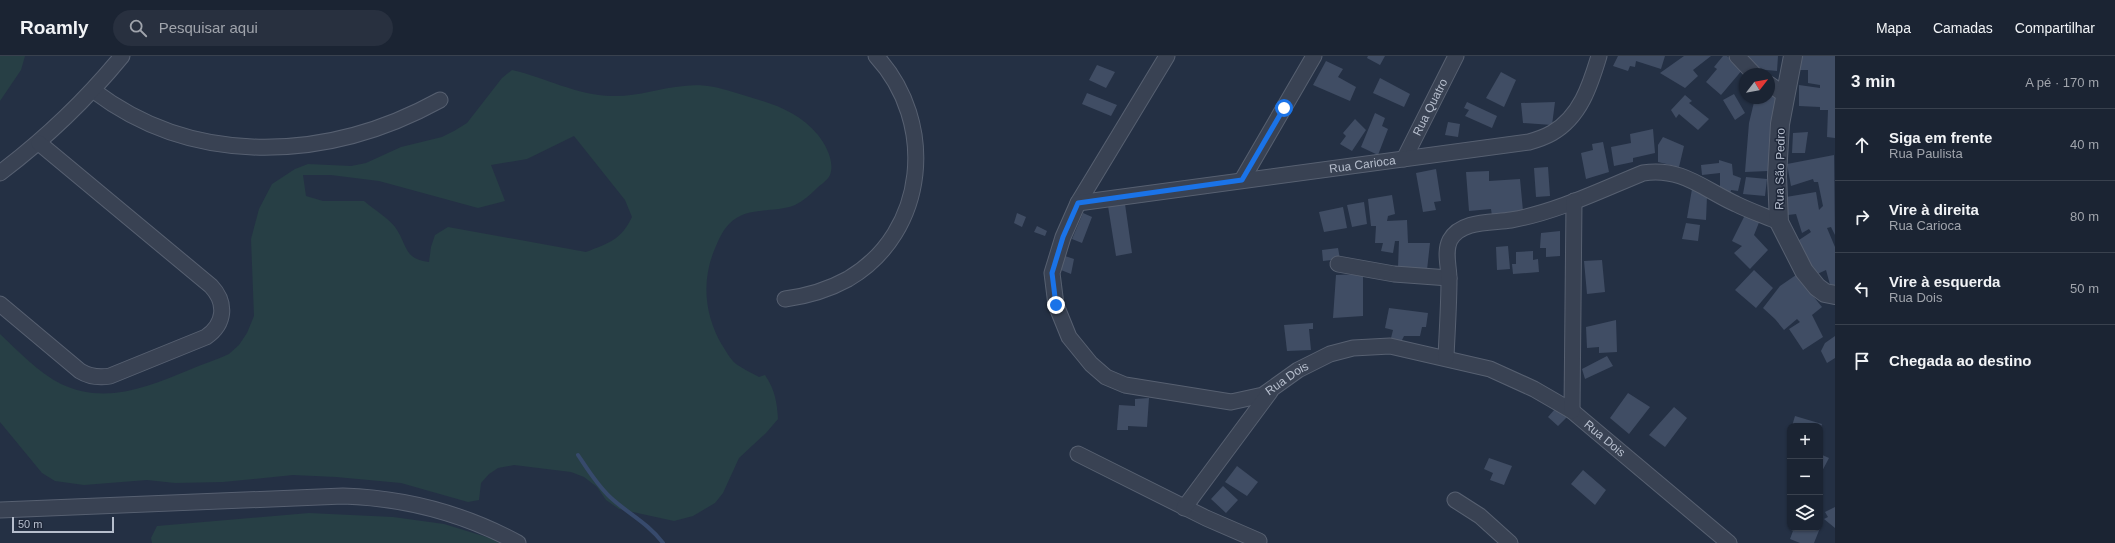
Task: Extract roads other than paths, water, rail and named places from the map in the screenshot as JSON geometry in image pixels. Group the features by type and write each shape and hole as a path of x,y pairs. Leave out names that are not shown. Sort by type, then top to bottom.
{"street":[{"path":"0,173 39,143 94,91 122,56"},
{"path":"785,299 818,292 839,284 863,268 875,257 893,235 910,199 916,165 916,148 912,118 893,76 876,56"},
{"name":"Rua Dois","path":"1167,56 1078,203 1063,237 1052,273 1056,305 1069,336 1091,364 1106,377 1125,385 1231,402 1263,395 1298,370 1324,357 1353,348 1390,346 1490,369 1534,389 1572,412 1729,543"},
{"path":"1242,180 1314,56"},
{"name":"Rua Quatro","path":"1404,159 1456,56"},
{"name":"Rua Carioca","path":"1078,203 1529,142 1551,134 1570,120 1583,100 1599,56"},
{"path":"1737,56 1748,68"},
{"name":"Rua São Pedro","path":"1793,56 1780,124 1777,176 1779,222 1804,271 1817,287 1830,294"},
{"path":"1775,88 1785,95"},
{"path":"94,91 115,107 135,117 178,134 224,144 268,147 299,146 348,138 395,122 440,100"},
{"path":"0,304 80,371 99,377 110,376 206,337 212,333 221,320 222,312 220,298 211,286 39,143"},
{"path":"1446,358 1449,278 1447,251 1454,234 1461,229 1471,225 1512,220 1574,201 1643,173 1658,171 1686,177 1736,204 1779,222"},
{"path":"1572,412 1574,201"},
{"path":"1338,264 1394,274 1449,278"},
{"path":"1184,508 1273,388"},
{"path":"1078,454 1184,508 1259,541"},
{"path":"0,510 343,496 367,497 397,500 438,509 483,525 518,543"},
{"path":"1455,500 1480,516 1510,543"}],"waterway":[{"path":"578,455 605,492 651,530 663,543"}]}
